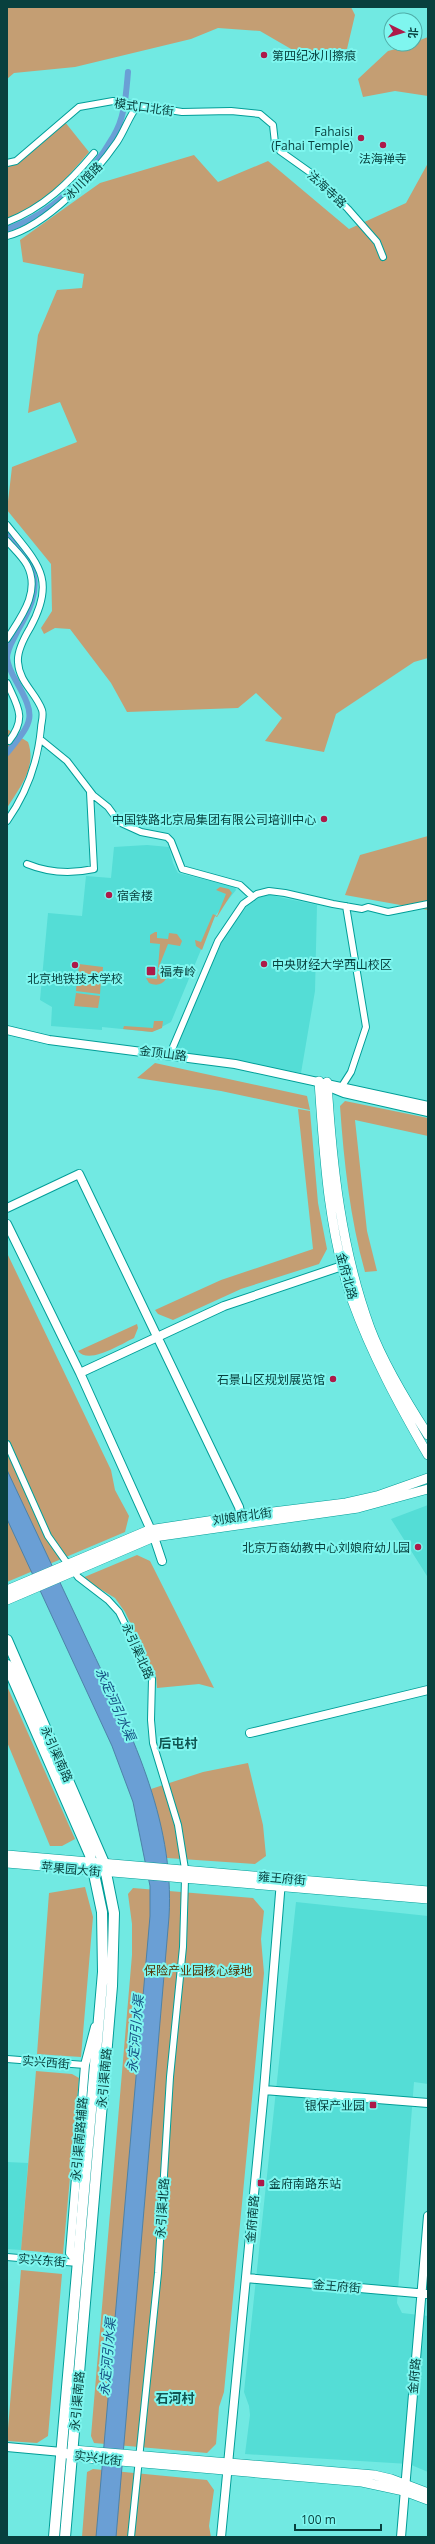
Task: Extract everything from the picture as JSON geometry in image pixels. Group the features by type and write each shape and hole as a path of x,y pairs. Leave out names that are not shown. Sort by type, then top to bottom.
{"main road":[{"name":"金府北路","path":"324,1084 346,1264 352,1299 376,1360 428,1455"},
{"name":"金府北路","path":"346,1264 371,1328 405,1398 428,1435"},
{"name":"刘娘府北街","path":"25,1587 65,1569 152,1534 241,1516 361,1500 428,1478"},
{"name":"刘娘府北街","path":"152,1534 358,1508 428,1489"},
{"path":"7,1590 25,1587"},
{"path":"7,1600 25,1587"},
{"name":"永引渠南路","path":"7,1640 106,1868 114,1913 115,1944 65,2537"},
{"name":"永引渠南路","path":"7,1665 81,1829 93,1867 102,1912 103,1941 99,2015 54,2537"},
{"name":"苹果园大街","path":"7,1855 69,1865"},
{"name":"苹果园大街","path":"7,1864 69,1865 134,1870"},
{"name":"雍王府街","path":"134,1870 183,1869 428,1891"},
{"name":"雍王府街","path":"134,1870 183,1879 428,1899"},
{"name":"实兴北街","path":"62,2452 228,2468 362,2474 404,2487 428,2492"},
{"name":"实兴北街","path":"404,2487 428,2500"}],"street":[{"name":"模式口北街","path":"7,163 16,161 79,107 113,101 128,102 182,112 231,111 254,113 260,114 273,125"},
{"name":"冰川馆路","path":"7,236 29,226 53,210 80,184 102,161 118,141 132,113 138,105"},
{"name":"法海寺路","path":"273,125 275,143 280,151 318,178 377,242 383,257"},
{"path":"7,222 23,216 51,198 94,154"},
{"path":"7,525 38,565 44,589 41,608 23,640 17,661 20,675 42,711 40,739 36,758 19,804 7,821"},
{"path":"7,541 27,566 32,585 25,612 7,639"},
{"path":"7,684 20,712 16,732 9,741"},
{"path":"40,739 66,761 90,790 125,826 141,832 167,837 171,841 177,862 182,869 240,885 253,897"},
{"path":"28,864 50,871 75,872 94,869 92,801 90,790"},
{"path":"170,1054 218,941 244,904 253,897 269,891 362,909 368,907 388,912 428,904"},
{"path":"342,1086 351,1072 366,1027 346,906"},
{"name":"金顶山路","path":"7,1030 49,1040 170,1054 235,1064 324,1084 428,1112"},
{"name":"金顶山路","path":"324,1084 342,1086 428,1106"},
{"path":"7,1208 79,1174 156,1338 239,1507 241,1516"},
{"path":"7,1224 80,1373 152,1534 162,1561"},
{"path":"80,1373 249,1295 346,1264"},
{"name":"永引渠北路","path":"7,1444 48,1536 65,1569 108,1600 119,1612 152,1679 151,1720 153,1743 178,1825 183,1869"},
{"path":"250,1734 428,1690"},
{"name":"金府南路","path":"221,2537 264,2090 281,1877"},
{"name":"永引渠北路","path":"131,2537 136,2459 158,2273 170,2077 183,1948 183,1879"},
{"name":"永引渠南路辅路","path":"78,2263 70,2253 85,2065 99,2015"},
{"name":"实兴西街","path":"7,2059 85,2065"},
{"path":"264,2090 428,2103"},
{"name":"金府路","path":"401,2537 404,2487 425,2293 428,2216"},
{"name":"实兴东街","path":"7,2257 78,2263"},
{"name":"金王府街","path":"246,2278 425,2293"},
{"path":"7,2447 62,2452"}],"shaded area":[{"path":"147,845 169,847 173,863 178,873 235,887 236,890 215,916 171,1022 152,1032 102,1027 102,1030 51,1026 52,1007 40,1000 48,913 82,916 86,876 111,878 114,847"},
{"name":"中央财经大学西山校区","path":"270,895 317,905 315,991 301,1073 175,1051 224,936 248,905 260,897"},
{"name":"北京万商幼教中心刘娘府幼儿园","path":"428,1505 428,1575 427,1576 391,1519"},
{"path":"296,1902 428,1916 428,2084 414,2082 397,2303 402,2313 428,2316 428,2472 409,2464 245,2454 250,2415 249,2406 244,2392"},
{"path":"7,2162 28,2163 21,2250 7,2249"}],"green space":[{"path":"7,7 351,7 355,15 347,49 298,53 260,31 218,28 191,39 75,67 14,73 7,79"},
{"path":"428,37 428,96 395,91 363,97 358,79 387,52 423,52 423,39"},
{"path":"65,122 89,152 52,192 32,207 7,219 7,167 18,162"},
{"path":"194,155 218,182 268,161 349,229 406,203 428,163 428,658 414,662 336,714 324,752 265,741 282,718 256,693 238,708 127,712 111,683 70,629 55,628 44,634 41,628 52,611 51,564 7,510 12,467 77,442 60,402 28,413 38,335 57,290 82,288 84,274 23,262 20,240 100,183"},
{"path":"7,729 28,742 30,760 26,776 7,808"},
{"path":"428,836 428,910 345,895 360,855"},
{"path":"220,887 229,889 232,893 217,917 215,916 202,950 196,946 195,940 201,942 213,914 217,916 226,894 216,890"},
{"path":"157,932 157,938 168,939 169,933 177,934 182,941 180,946 168,944 158,969 163,971 161,976 166,979 163,983 156,985 149,983 146,978 157,979 160,944 150,943 150,935"},
{"path":"79,964 103,967 102,979 78,977"},
{"path":"77,978 101,981 100,994 76,991"},
{"path":"76,993 100,996 98,1008 74,1006"},
{"path":"154,1021 163,1021 162,1028 152,1032 123,1029 124,1026 153,1028"},
{"path":"155,1063 307,1096 310,1110 221,1091 137,1078"},
{"path":"345,1101 428,1118 428,1136 355,1120 367,1231 377,1271 365,1272 355,1231 348,1190 340,1106"},
{"path":"298,1109 310,1111 318,1203 327,1249 319,1264 241,1289 173,1320 158,1314 155,1310 221,1280 313,1249"},
{"path":"7,1253 111,1470 115,1490 129,1516 125,1532 7,1582"},
{"path":"137,1324 138,1328 134,1338 105,1352 90,1356 83,1355 78,1351"},
{"path":"137,1555 150,1561 214,1688 199,1684 157,1688 156,1676 125,1612 115,1598 82,1578"},
{"path":"7,1686 75,1839 62,1846 50,1846 7,1742"},
{"path":"248,1763 263,1825 266,1856 255,1864 167,1858 151,1789 203,1772"},
{"path":"85,1887 93,1917 81,2057 37,2054 49,1893"},
{"name":"保险产业园核心绿地","path":"133,1888 253,1898 264,1911 261,1939 264,1973 224,2392 219,2407 216,2444 207,2453 94,2443 91,2436 132,1955 132,1924 128,1894"},
{"path":"36,2071 72,2074 79,2078 63,2254 21,2250"},
{"path":"21,2270 62,2274 48,2436 37,2443 7,2441"},
{"path":"93,2469 207,2480 214,2490 209,2526 211,2537 82,2537 87,2472"}],"water":[{"path":"7,1470 119,1708 133,1741 157,1809 165,1844 169,1880 169,1917 116,2537 96,2537 150,1916 150,1886 133,1802 112,1746 7,1519"}],"waterway":[{"name":"永定河引水渠","path":"7,229 23,223 54,204 81,180 104,152 120,122 124,106 128,72"},
{"name":"永定河引水渠","path":"7,532 26,558 34,579 32,602 9,647 7,654 10,670 27,703 29,719 27,726 7,753"}],"place":[{"name":"第四纪冰川擦痕","path":"264,55"},
{"name":"Fahaisi (Fahai Temple)","path":"361,138"},
{"name":"法海禅寺","path":"383,145"},
{"name":"中国铁路北京局集团有限公司培训中心","path":"324,819"},
{"name":"宿舍楼","path":"109,895"},
{"name":"中央财经大学西山校区","path":"264,964"},
{"name":"北京地铁技术学校","path":"75,965"},
{"name":"福寿岭","path":"151,971"},
{"name":"石景山区规划展览馆","path":"333,1379"},
{"name":"北京万商幼教中心刘娘府幼儿园","path":"418,1547"},
{"name":"银保产业园","path":"373,2105"},
{"name":"金府南路东站","path":"261,2183"}],"district":[{"name":"后屯村","path":"178,1743"},
{"name":"石河村","path":"175,2398"}]}
